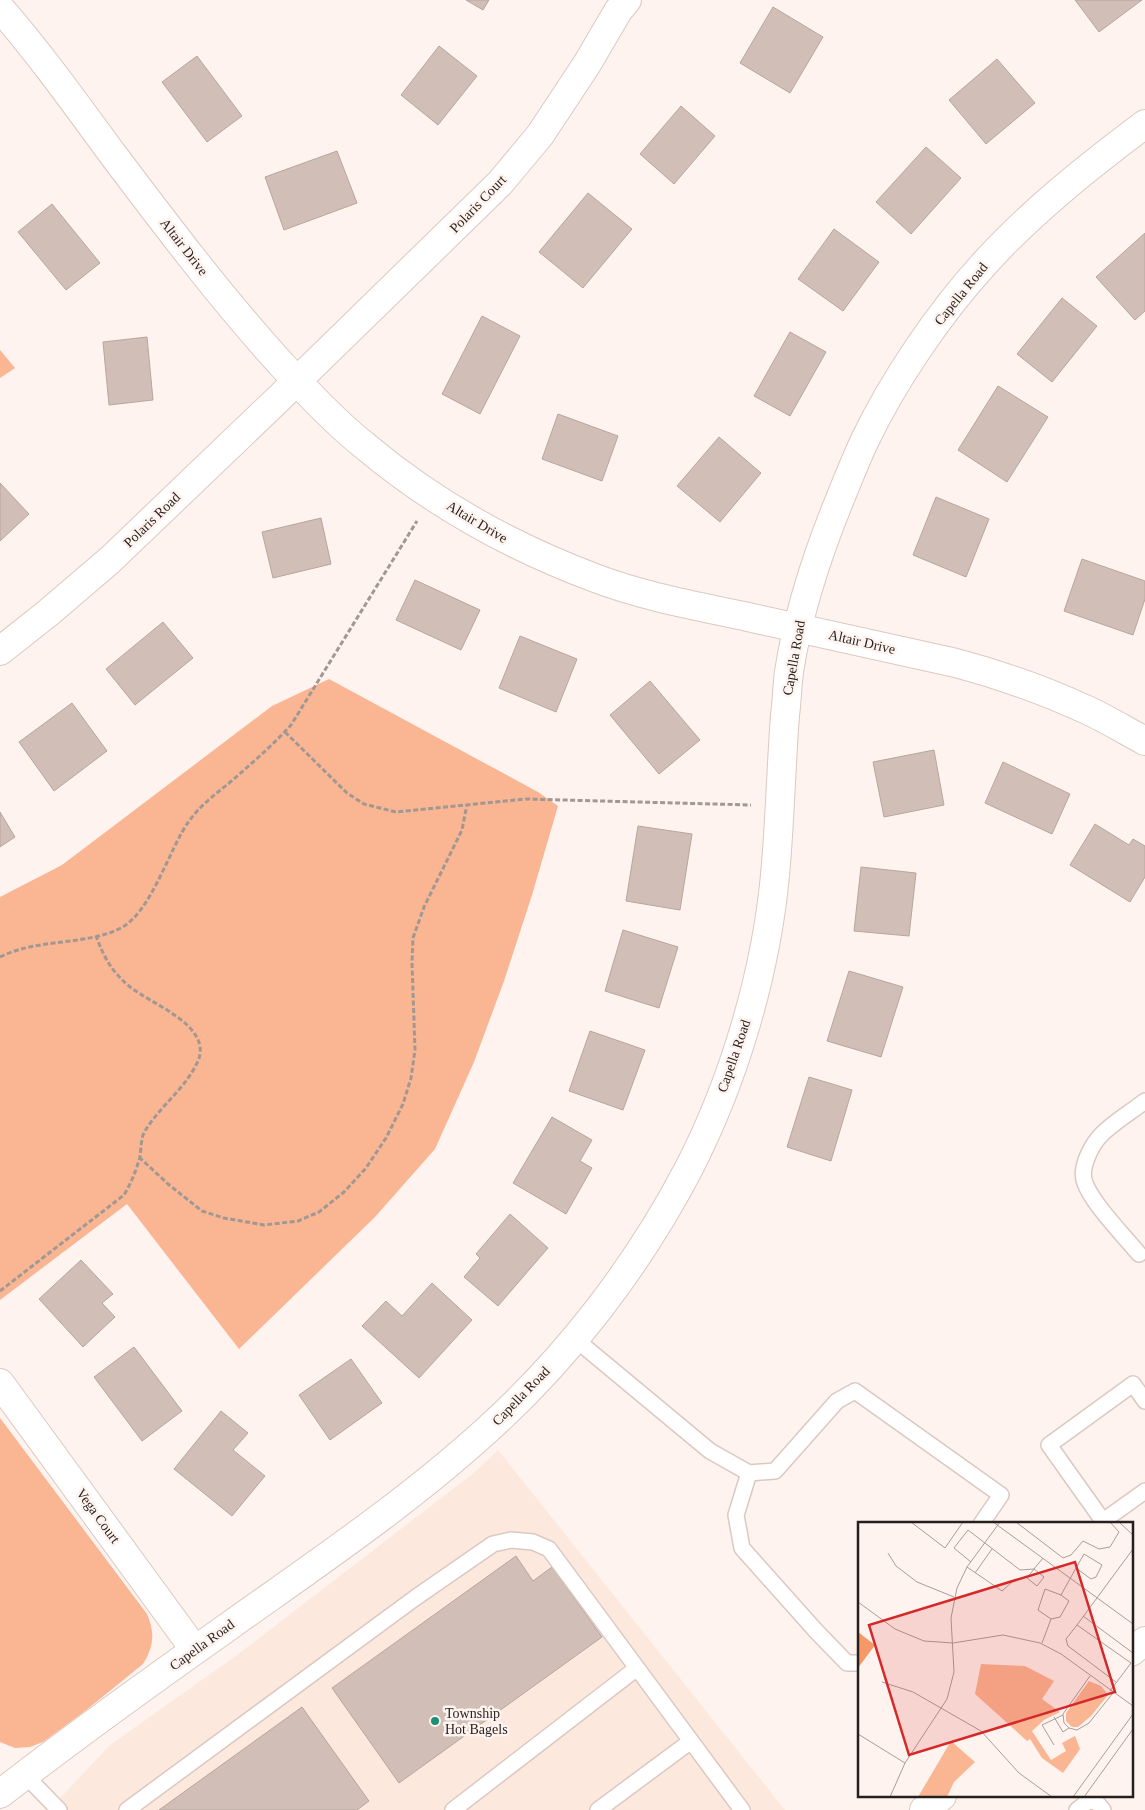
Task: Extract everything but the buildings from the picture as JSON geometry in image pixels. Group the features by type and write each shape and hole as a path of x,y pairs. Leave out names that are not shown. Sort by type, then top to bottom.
{"street":[{"name":"Polaris Court","path":"297,381 500,183 540,135 626,0"},
{"name":"Altair Drive","path":"0,8 51,70 112,153 242,322 297,381 331,416 395,470 490,531 522,548 598,579 666,599 956,663 999,675 1041,690 1089,711 1145,741"},
{"name":"Capella Road","path":"7,1786 299,1577 440,1471 490,1427 533,1384 574,1338 623,1276 659,1220 688,1169 713,1116 755,994 768,938 776,872 789,673 811,573 865,439 907,367 960,292 985,262 1052,197 1145,124"},
{"name":"Polaris Road","path":"0,651 110,560 297,381"},
{"name":"Vega Court","path":"0,1383 195,1650"},
{"path":"1132,1651 1145,1641"},
{"path":"924,1810 939,1798"}],"lane":[{"path":"1139,1254 1095,1201 1084,1182 1084,1169 1091,1148 1102,1134 1145,1102"},
{"path":"574,1338 710,1451 748,1473 775,1471 837,1401 855,1391 1001,1495 982,1522"},
{"path":"1145,1401 1133,1384 1049,1445 1103,1521 1145,1491"},
{"path":"748,1473 736,1515 742,1548 847,1663 858,1663"},
{"path":"127,1810 415,1598 493,1544 511,1540 533,1542 549,1549 742,1810"},
{"path":"452,1810 637,1668"},
{"path":"598,1810 691,1740"},
{"path":"7,1786 59,1810"},
{"path":"1077,1810 1091,1798"},
{"path":"1093,1798 1104,1810"}],"path":[{"path":"0,957 13,951 36,945 96,936 122,927 136,915 161,875 189,821 204,804 275,743 303,708 434,495"},
{"path":"285,732 347,793 364,804 396,812 526,799 779,805"},
{"path":"139,1157 168,1184 202,1211 224,1218 264,1226 298,1221 319,1212 344,1192 366,1168 386,1138 403,1104 411,1078 415,1050 413,938 424,907 462,830 467,804"},
{"path":"0,1291 124,1195 133,1179 144,1132 188,1079 199,1059 201,1045 193,1031 182,1019 130,987 115,973 104,957 96,936"}],"shaded area":[{"path":"0,350 15,368 0,378"},
{"path":"329,679 538,792 558,806 504,981 474,1062 435,1149 375,1217 239,1349 127,1204 0,1300 0,897 62,865 272,706"},
{"path":"0,1418 147,1614 152,1633 151,1645 143,1664 43,1742 30,1747 15,1748 0,1742"},
{"path":"498,1450 785,1810 49,1810 110,1745 237,1655 475,1472"}],"place":[{"name":"Township Hot Bagels","path":"435,1721"}]}
